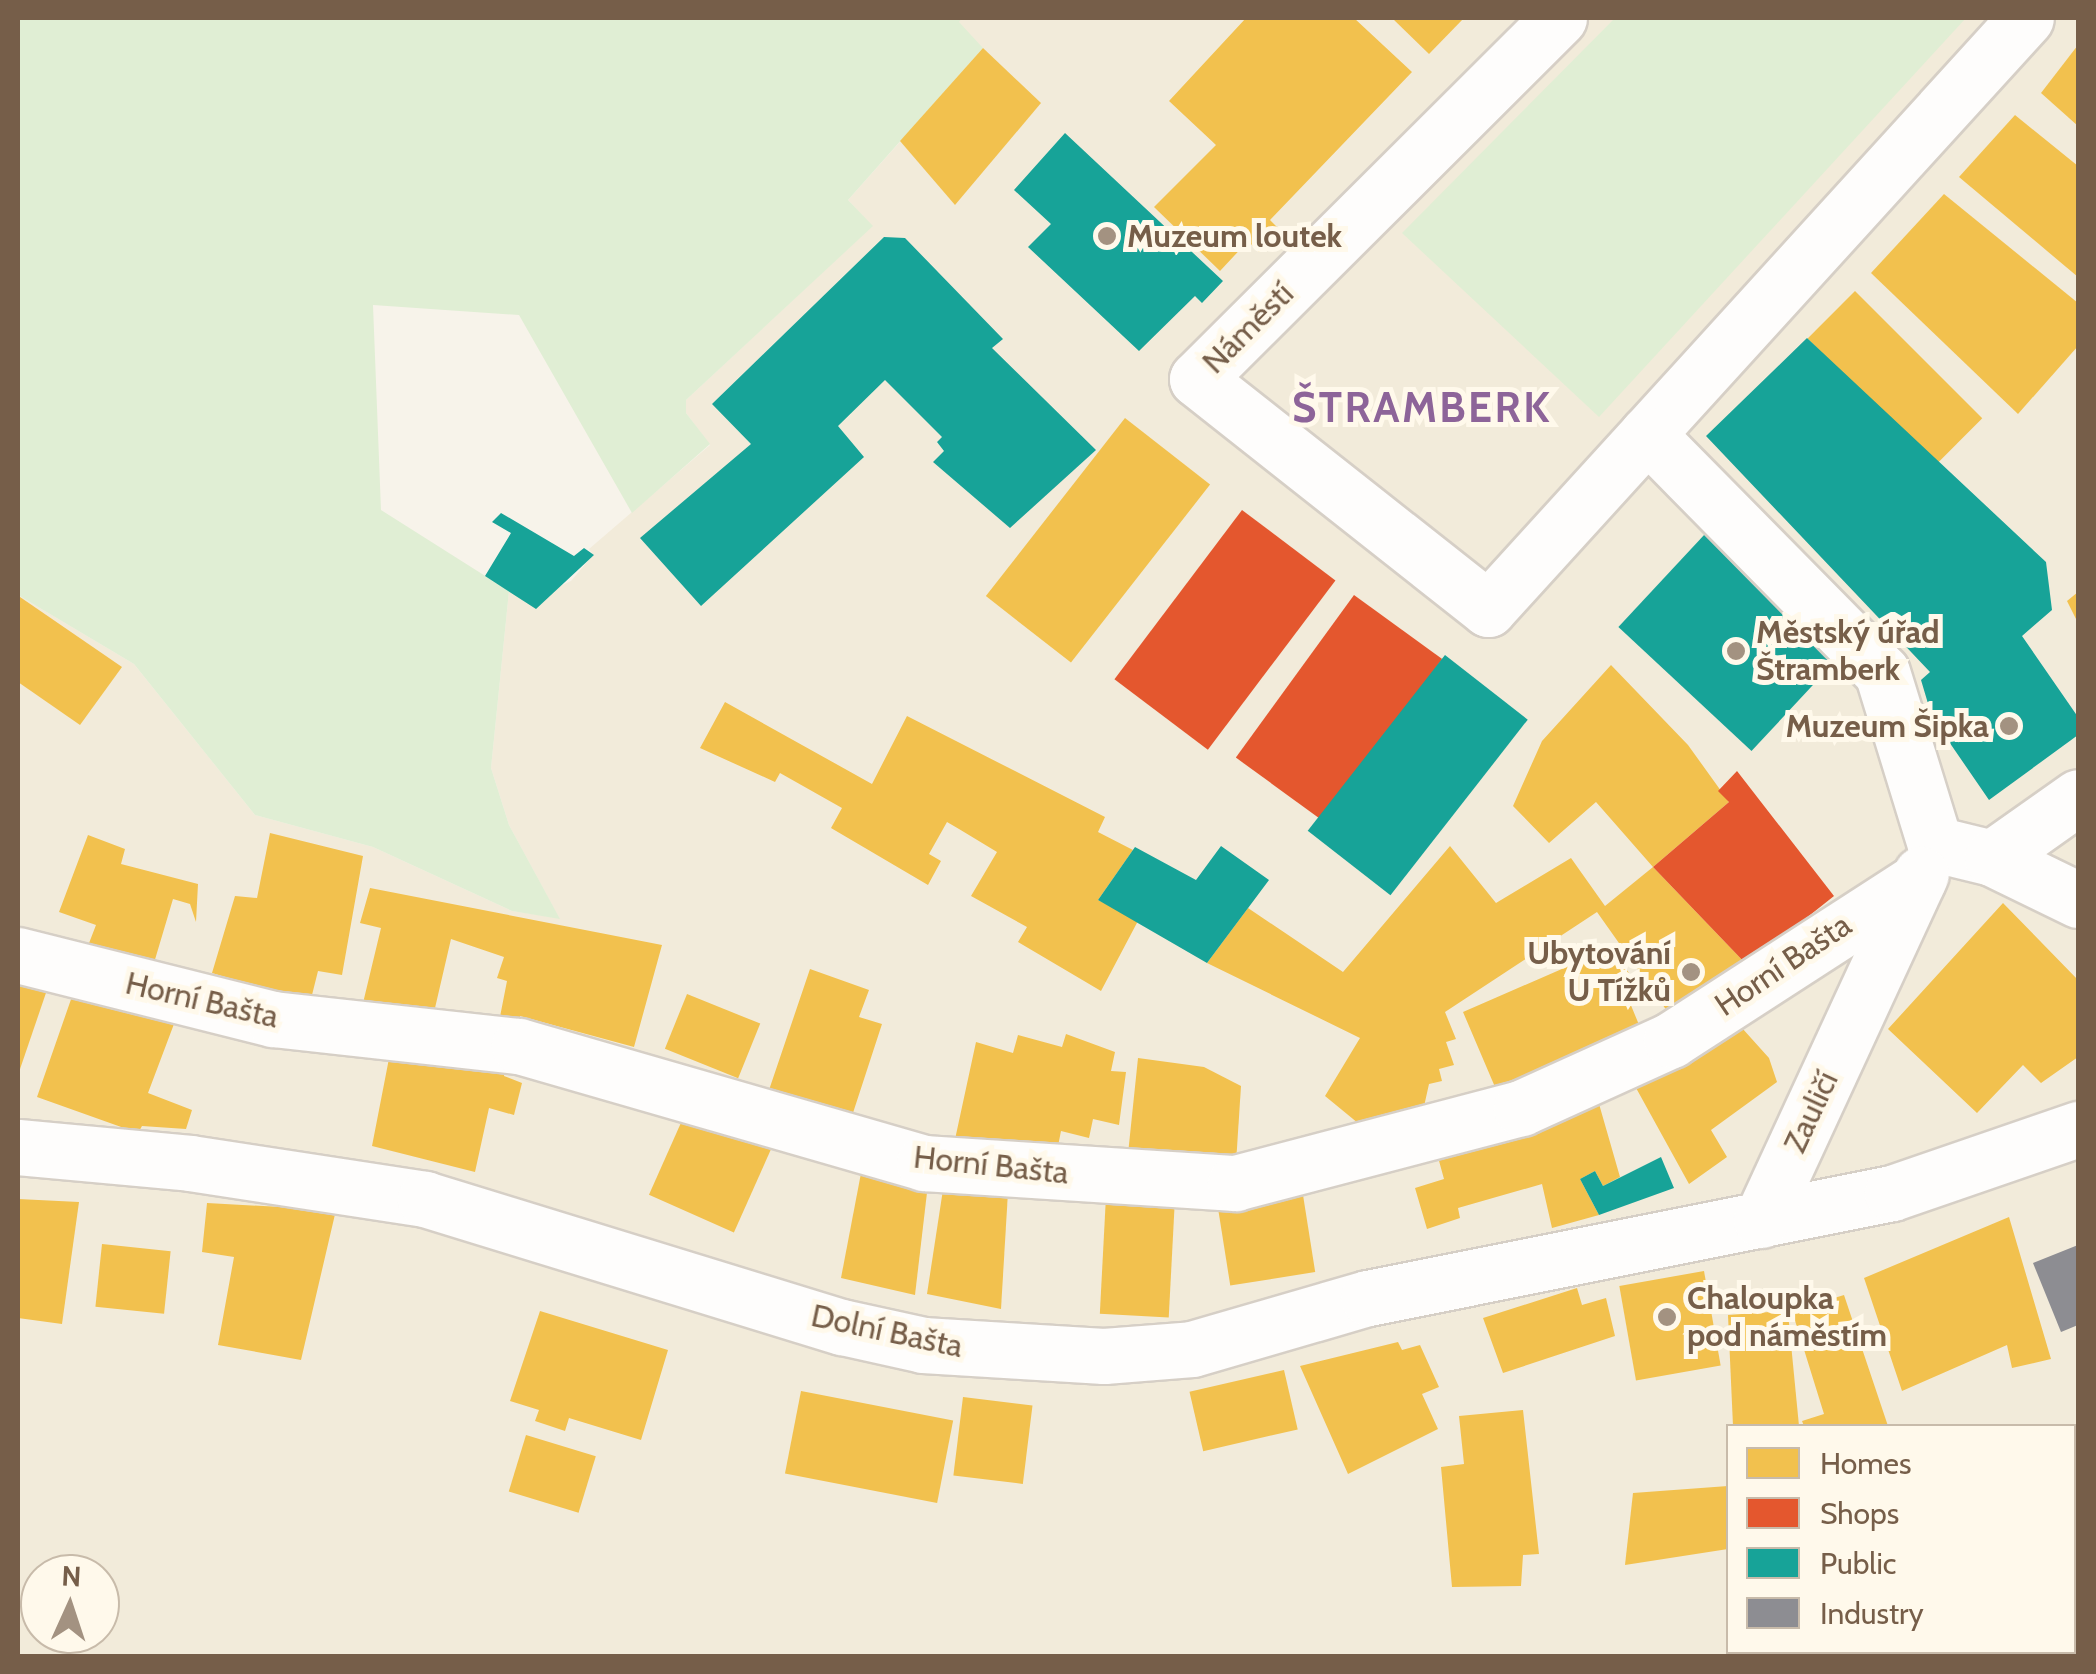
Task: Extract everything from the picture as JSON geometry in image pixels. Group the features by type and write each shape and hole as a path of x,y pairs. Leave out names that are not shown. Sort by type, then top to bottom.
{"street":[{"name":"Náměstí","path":"1559,18 1197,380 1488,609 2026,18"},
{"path":"1647,434 1882,672 1926,862 1992,858 2078,900"},
{"path":"1992,858 2078,797"},
{"name":"Horní Bašta","path":"18,954 274,1019 519,1046 924,1164 1236,1183 1521,1108 1672,1040 1926,862"},
{"name":"Zauličí","path":"1761,1220 1926,862"},
{"path":"1761,1220 1892,1193 2078,1129"},
{"name":"Dolní Bašta","path":"18,1146 190,1163 425,1199 842,1327 923,1345 1022,1354 1192,1349 1368,1298 1761,1220"}],"shaded area":[{"path":"962,18 2078,18 2078,1656 18,1656 18,595 134,664 255,815 373,847 512,911 559,918 509,825 491,768 509,591 556,588 571,581 593,555 589,549 710,445 686,413 686,400 872,226 848,200 983,49 958,22"}],"green space":[{"path":"18,18 962,18 959,22 983,48 848,200 873,226 686,400 686,413 710,444 632,513 519,315 373,305 381,510 509,591 491,768 509,825 560,919 512,911 373,847 255,815 134,664 18,595"},
{"path":"1615,18 1966,18 1599,417 1402,233"}],"building: Homes":[{"path":"1246,18 1354,18 1412,72 1270,220 1280,230 1259,252 1248,241 1220,271 1154,207 1216,145 1169,101"},
{"path":"1392,18 1464,18 1429,54"},
{"path":"2078,45 2078,126 2041,93"},
{"path":"983,48 1041,103 955,205 900,141"},
{"path":"2015,115 2078,166 2078,277 1959,177"},
{"path":"1944,194 2078,303 2078,346 2018,414 1871,273"},
{"path":"1855,291 1982,418 1935,466 1808,338"},
{"path":"1125,418 1210,484 1071,663 986,596"},
{"path":"2078,592 2078,623 2067,601"},
{"path":"20,597 122,667 80,725 18,682"},
{"path":"1611,665 1688,745 1729,802 1653,867 1596,802 1549,843 1513,806 1542,741"},
{"path":"725,702 872,784 907,716 1105,817 1098,832 1133,850 1098,900 1139,919 1101,991 1018,942 1027,927 971,896 997,852 947,822 929,854 941,861 928,885 831,828 842,808 780,773 775,782 700,748"},
{"path":"270,833 363,856 342,975 318,971 310,1003 212,973 235,896 257,898"},
{"path":"88,835 125,849 121,864 198,884 196,922 190,904 173,899 151,973 86,951 96,925 59,912"},
{"path":"1450,846 1496,903 1571,858 1605,906 1653,867 1747,965 1672,1018 1597,912 1445,1012 1456,1039 1446,1042 1454,1065 1439,1069 1442,1081 1429,1084 1421,1120 1364,1128 1325,1096 1360,1038 1207,963 1248,908 1343,972"},
{"path":"370,888 662,945 634,1047 520,1016 519,1032 498,1027 507,981 497,978 504,957 451,939 432,1021 363,1003 381,928 360,923"},
{"path":"2003,903 2078,980 2078,1057 2041,1083 2023,1065 1977,1113 1888,1029"},
{"path":"1610,948 1645,994 1630,1003 1642,1032 1498,1094 1463,1012"},
{"path":"810,969 869,990 859,1017 882,1024 851,1119 769,1090"},
{"path":"18,976 48,987 18,1075"},
{"path":"76,985 177,1016 148,1093 192,1110 186,1129 142,1126 138,1133 37,1097"},
{"path":"687,994 760,1024 738,1078 665,1049"},
{"path":"1733,1018 1769,1058 1777,1082 1711,1130 1727,1157 1689,1184 1630,1077"},
{"path":"1066,1034 1115,1052 1111,1071 1126,1072 1119,1125 1093,1119 1089,1138 1061,1131 1055,1161 954,1144 976,1042 1013,1053 1018,1035 1062,1047"},
{"path":"392,1043 505,1065 504,1076 522,1083 514,1115 489,1108 475,1172 372,1146"},
{"path":"1138,1058 1204,1067 1241,1086 1236,1163 1128,1154"},
{"path":"1595,1090 1620,1177 1603,1186 1595,1171 1580,1179 1599,1215 1552,1228 1542,1184 1458,1208 1460,1218 1427,1229 1415,1188 1444,1179 1436,1150"},
{"path":"688,1107 773,1145 734,1233 649,1195"},
{"path":"862,1168 928,1184 915,1295 841,1278"},
{"path":"944,1183 1008,1192 1001,1309 927,1294"},
{"path":"1303,1195 1315,1272 1230,1285 1218,1208"},
{"path":"1106,1196 1175,1200 1169,1317 1100,1314"},
{"path":"18,1199 79,1202 62,1324 18,1318"},
{"path":"207,1203 336,1210 301,1360 218,1345 234,1257 202,1252"},
{"path":"2009,1217 2051,1359 2012,1368 2007,1345 1902,1391 1864,1278"},
{"path":"102,1244 171,1251 164,1314 95,1307"},
{"path":"1704,1271 1721,1366 1636,1380 1619,1286"},
{"path":"1577,1288 1582,1305 1606,1298 1615,1336 1503,1373 1483,1318"},
{"path":"1844,1295 1887,1424 1803,1424 1802,1421 1824,1414 1792,1311"},
{"path":"540,1311 668,1350 641,1440 569,1418 565,1431 535,1421 539,1410 510,1401"},
{"path":"1788,1313 1799,1424 1733,1424 1728,1315"},
{"path":"1398,1342 1402,1350 1420,1345 1439,1387 1422,1394 1438,1429 1348,1474 1300,1366"},
{"path":"1284,1370 1298,1429 1203,1451 1189,1392"},
{"path":"801,1391 953,1421 937,1503 785,1473"},
{"path":"963,1397 1032,1406 1023,1484 953,1475"},
{"path":"1523,1410 1539,1554 1523,1555 1521,1586 1452,1587 1441,1467 1464,1464 1459,1416"},
{"path":"526,1435 596,1456 579,1513 509,1491"},
{"path":"1726,1486 1726,1549 1625,1565 1633,1493"}],"building: Shops":[{"path":"1242,510 1335,580 1208,750 1114,679"},
{"path":"1354,595 1442,659 1324,822 1236,758"},
{"path":"1737,771 1834,896 1747,965 1653,867 1729,802 1718,791"}],"building: Public":[{"name":"Muzeum loutek","path":"1065,133 1223,281 1202,303 1195,296 1139,351 1028,247 1051,224 1014,190"},
{"path":"884,237 905,238 1003,339 992,348 1096,450 1010,528 933,462 944,451 937,442 942,437 885,380 838,426 864,457 701,606 640,538 751,444 712,404"},
{"path":"1807,338 2046,562 2052,610 2022,636 2078,717 2078,735 1989,800 1932,717 1921,680 1930,672 1706,436"},
{"path":"501,513 574,556 584,548 594,555 536,609 485,576 511,533 492,522"},
{"name":"Městský úřad Štramberk","path":"1705,534 1838,658 1751,751 1618,627"},
{"path":"1445,655 1528,720 1390,895 1308,831"},
{"path":"1221,846 1269,880 1207,963 1098,900 1135,847 1196,880"},
{"path":"1661,1157 1674,1188 1599,1215 1580,1179 1595,1171 1603,1186"}],"building: Industry":[{"path":"2078,1245 2078,1325 2061,1332 2033,1263"}],"place":[{"name":"Muzeum loutek","path":"1107,236"},
{"name":"Městský úřad Štramberk","path":"1736,651"},
{"name":"Muzeum Šipka","path":"2009,726"},
{"name":"Ubytování U Tížků","path":"1691,972"},
{"name":"Chaloupka pod náměstím","path":"1667,1317"}],"district":[{"name":"ŠTRAMBERK","path":"1422,407"}]}
